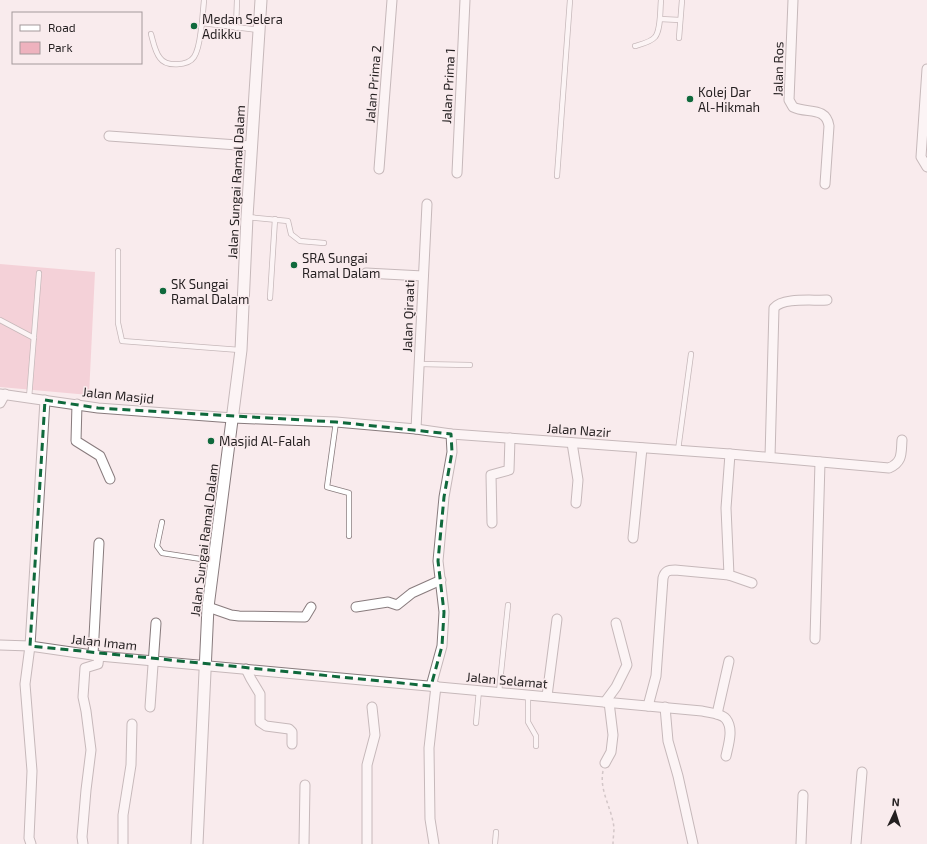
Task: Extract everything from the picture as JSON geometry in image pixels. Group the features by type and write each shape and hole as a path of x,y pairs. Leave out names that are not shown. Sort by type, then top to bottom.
{"street":[{"name":"Jalan Sungai Ramal Dalam","path":"197,844 208,607 242,350 247,217 261,0"},
{"name":"Jalan Prima 2","path":"379,169 392,0"},
{"name":"Jalan Prima 1","path":"457,173 465,0"},
{"name":"Jalan Ros","path":"793,0 789,100 793,107 826,115 829,126 825,184"},
{"path":"927,69 921,157 927,167"},
{"path":"109,136 252,146"},
{"name":"Jalan Qiraati","path":"416,429 427,204"},
{"path":"366,273 423,276"},
{"path":"770,457 774,308 777,304 790,301 827,300"},
{"path":"0,403 2,394"},
{"name":"Jalan Masjid","path":"2,394 98,408 233,418"},
{"path":"31,844 29,838 32,771 25,684 30,646 45,400"},
{"path":"77,404 76,442 100,456 110,479"},
{"name":"Jalan Nazir","path":"233,418 336,422 416,429 451,434 770,457 889,468 895,466 901,458 902,440"},
{"path":"434,844 430,819 429,748 433,686 442,646 444,612 438,561 444,497 452,452 451,434"},
{"path":"492,523 491,475 509,470 510,438"},
{"path":"572,443 578,480 576,503"},
{"path":"632,538 642,448"},
{"path":"729,576 726,508 730,454"},
{"path":"815,640 820,462"},
{"path":"83,844 82,837 86,790 91,750 83,697 85,668 98,664 96,655 99,543"},
{"path":"648,706 656,676 664,573 668,570 675,570 729,576 752,583"},
{"path":"356,607 388,602 397,605 412,593 441,580"},
{"path":"208,607 231,615 239,616 305,617 311,607"},
{"path":"547,696 557,619"},
{"path":"150,707 156,623"},
{"path":"605,764 612,752 613,735 607,702 627,665 616,624"},
{"name":"Jalan Imam","path":"0,645 30,646 96,655 206,666"},
{"path":"726,756 730,739 729,725 725,718 717,714 729,661"},
{"name":"Jalan Selamat","path":"206,666 665,707 717,714"},
{"path":"246,669 250,679 260,694 260,722 266,726 290,729 292,732 292,744"},
{"path":"367,844 367,765 375,735 372,707"},
{"path":"665,707 668,741 678,776 693,844"},
{"path":"123,844 123,815 131,764 132,724"},
{"path":"856,844 862,772"},
{"path":"304,844 305,785"},
{"path":"801,844 802,795"}],"lane":[{"path":"151,34 160,59 164,62 175,64 186,63 194,57 197,50 202,23 204,0"},
{"path":"236,28 238,0"},
{"path":"557,176 570,0"},
{"path":"635,46 650,41 656,37 659,31 661,0"},
{"path":"679,38 682,0"},
{"path":"660,19 680,20"},
{"path":"202,23 259,30"},
{"path":"247,217 288,220 291,234 300,241 324,242"},
{"path":"270,298 275,219"},
{"path":"118,251 118,323 122,342 242,350"},
{"path":"29,398 39,273"},
{"path":"0,320 34,338"},
{"path":"678,450 691,354"},
{"path":"419,364 470,365"},
{"path":"336,422 327,487 349,493 349,536"},
{"path":"162,522 157,546 162,554 214,561"},
{"path":"499,692 508,606"},
{"path":"476,723 479,690"},
{"path":"528,695 528,722 536,736 536,746"},
{"path":"495,844 496,832"}],"path":[{"path":"605,764 602,778 604,792 614,828 613,844"}],"highlighted area":[{"path":"45,400 98,408 336,422 451,434 452,452 444,497 438,561 444,612 442,646 431,686 30,646"}],"green space":[{"path":"0,264 95,272 89,395 0,387"}],"place":[{"name":"Medan Selera Adikku","path":"194,26"},
{"name":"Kolej Dar Al-Hikmah","path":"690,99"},
{"name":"SRA Sungai Ramal Dalam","path":"294,265"},
{"name":"SK Sungai Ramal Dalam","path":"163,291"},
{"name":"Masjid Al-Falah","path":"211,441"}]}
